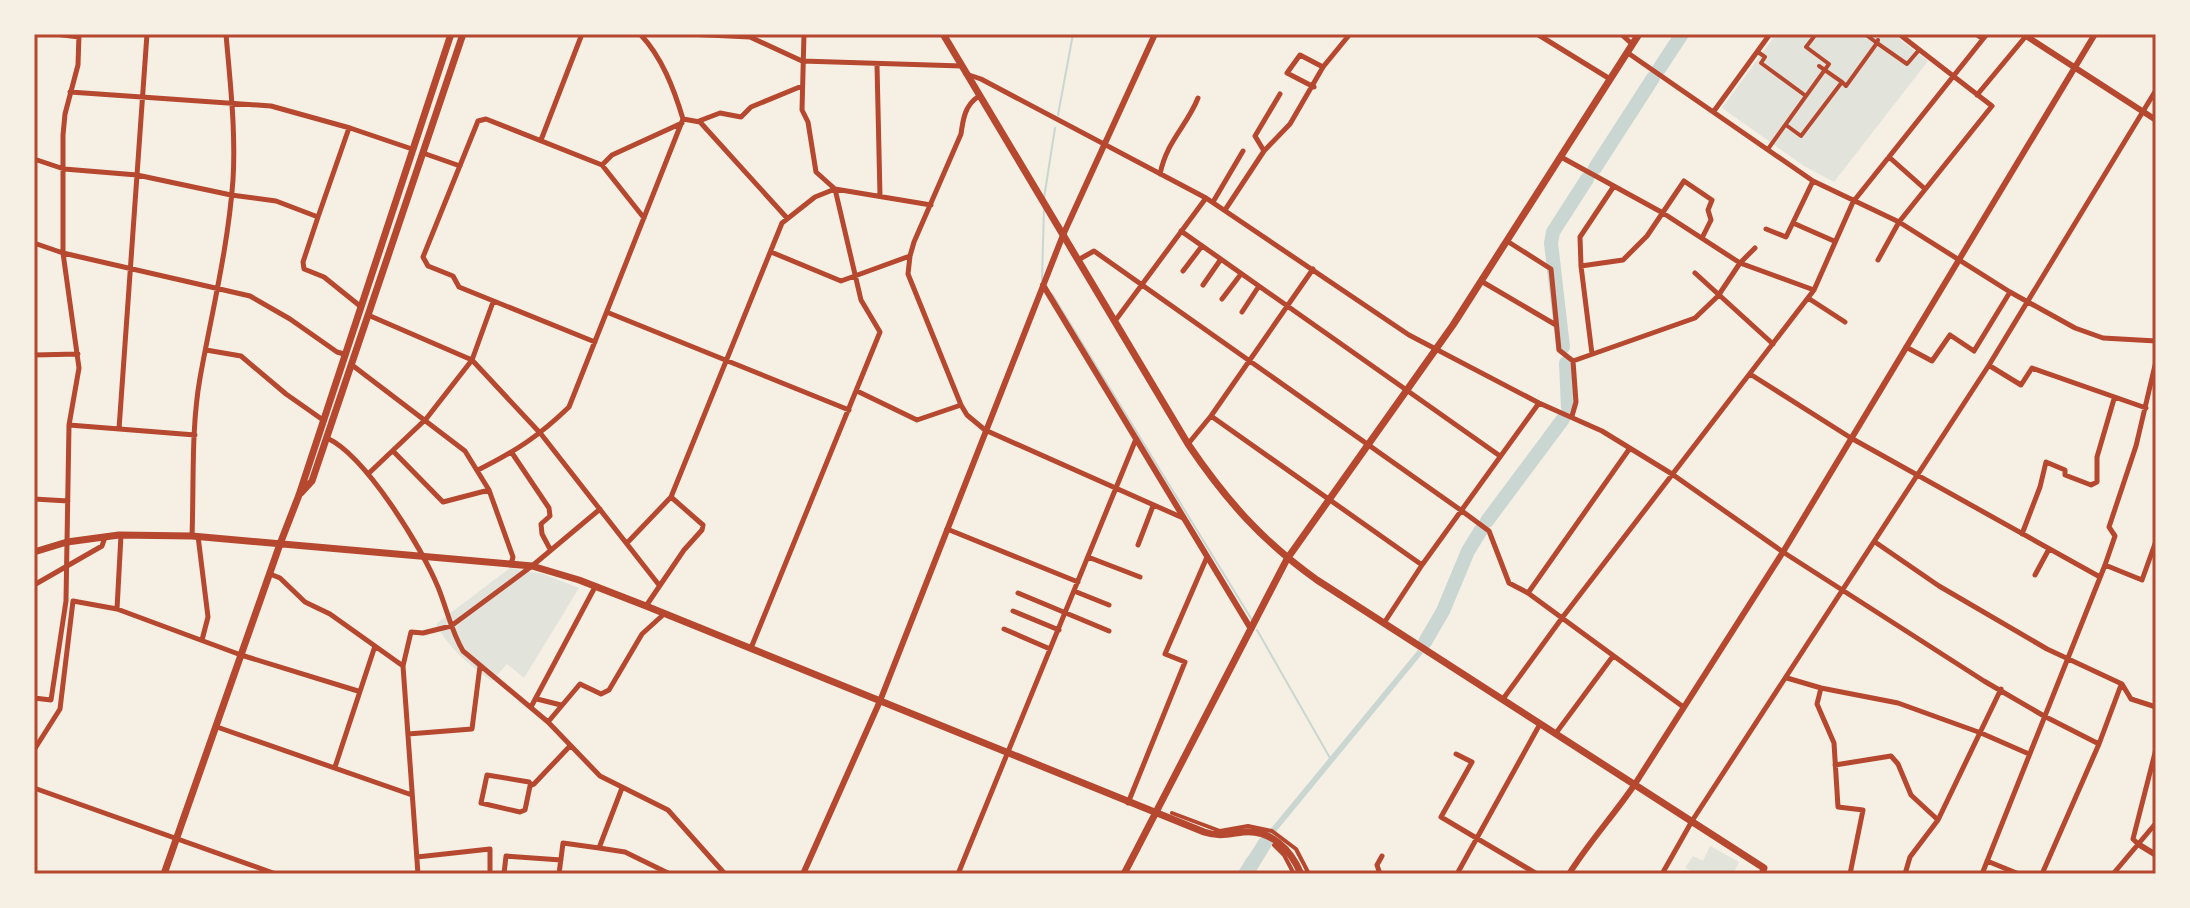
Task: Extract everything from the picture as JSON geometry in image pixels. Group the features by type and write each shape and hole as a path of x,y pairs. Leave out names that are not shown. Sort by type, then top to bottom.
{"main road":[{"path":"164,874 299,495 451,34"},
{"path":"299,495 312,481 463,34"},
{"path":"943,34 1188,444 1219,489 1249,524 1287,559 1692,821 1763,871"},
{"path":"1124,874 1287,559 1436,350 1639,34"},
{"path":"34,552 67,542 121,535 195,536 532,566 596,586 1154,814 1216,836 1252,832 1276,840 1290,852 1301,874"}],"street":[{"path":"34,698 51,700 66,601 69,425 79,368 63,253 63,135 78,65 79,35 55,34"},
{"path":"119,429 147,34"},
{"path":"202,640 208,617 195,536 195,435 200,380 218,289 231,195 232,103 226,34"},
{"path":"541,140 582,34"},
{"path":"478,470 541,434 569,407 683,121 675,93 651,45 640,34"},
{"path":"687,34 750,37 802,61 964,70 1213,202 1409,335 1630,448 1843,590 2044,716 2099,744"},
{"path":"751,648 880,332 861,300 835,189 816,172 808,122 802,110 804,34"},
{"path":"803,874 880,701 1063,235 1155,34"},
{"path":"1537,34 1610,79"},
{"path":"1621,34 1632,44"},
{"path":"1714,111 1770,34"},
{"path":"1768,149 1829,64 1806,47 1816,34"},
{"path":"1865,34 1907,64 1919,50"},
{"path":"1878,260 1899,222 1992,106 1899,34"},
{"path":"1503,699 1814,290 1853,202 1985,37 1976,34"},
{"path":"1569,874 1587,845 1635,784 1783,552 2095,34"},
{"path":"1225,210 1264,151 1290,124 1323,67 1346,35"},
{"path":"1977,95 2025,35 2156,120"},
{"path":"1819,66 1846,86 1878,41"},
{"path":"1758,52 1765,57 1761,63 1806,96"},
{"path":"1628,53 1813,181 1899,222 2028,302 2094,336 2156,341"},
{"path":"1314,87 1287,73 1300,55 1323,67"},
{"path":"877,65 880,196"},
{"path":"1786,125 1801,136 1842,82"},
{"path":"602,165 612,155 683,121 698,122 720,113 741,117 751,107 802,86"},
{"path":"1662,874 1692,821 1989,365 2156,90"},
{"path":"70,92 271,106 349,127 412,149"},
{"path":"1264,151 1255,136 1280,94"},
{"path":"979,96 971,101 963,117 961,134 910,256 908,274 961,405 967,415 985,430 1183,518"},
{"path":"1160,174 1164,155 1198,98"},
{"path":"595,342 459,287 453,276 428,266 423,257 478,121 486,119 602,165 645,219"},
{"path":"698,122 787,218"},
{"path":"349,127 303,262 304,269 324,277 360,306"},
{"path":"1213,202 1243,151"},
{"path":"422,152 460,166"},
{"path":"1561,157 1663,213 1740,263 1814,290"},
{"path":"1889,157 1925,189"},
{"path":"34,159 64,169 137,175 276,201 318,217"},
{"path":"1581,266 1623,260 1647,236 1684,181 1712,200 1708,210 1711,220 1702,238"},
{"path":"1766,229 1786,237 1813,181"},
{"path":"1592,354 1580,237 1614,186"},
{"path":"627,543 671,497 782,223 815,197 835,189 931,205"},
{"path":"1115,321 1206,198"},
{"path":"1793,223 1834,241"},
{"path":"1181,231 1500,456"},
{"path":"1507,241 1551,269 1559,350 1573,361 1576,402 1572,416"},
{"path":"34,243 63,253 250,296 344,354"},
{"path":"1183,271 1202,246"},
{"path":"1573,361 1695,318 1718,296 1740,263 1755,248"},
{"path":"1078,261 1094,251 1462,511 1489,531 1509,583 1528,593 1682,706"},
{"path":"771,252 841,281 910,256"},
{"path":"1203,285 1221,259"},
{"path":"1188,444 1211,416 1313,269"},
{"path":"1695,273 1773,344"},
{"path":"1222,299 1241,274"},
{"path":"1481,281 1557,326"},
{"path":"1043,285 1251,629"},
{"path":"1242,312 1259,286"},
{"path":"1906,347 1932,361 1950,335 1974,351 2010,292"},
{"path":"1808,298 1845,322"},
{"path":"368,474 426,419 472,360 493,302"},
{"path":"608,313 849,410"},
{"path":"368,315 472,360 541,434 659,585"},
{"path":"206,350 241,356 323,420"},
{"path":"34,355 78,354"},
{"path":"1982,874 2115,536 2109,527 2146,408 2156,361"},
{"path":"352,365 465,451 489,490 513,557 511,564"},
{"path":"1989,365 2021,385 2032,368 2146,408"},
{"path":"1750,374 1851,438 2100,577"},
{"path":"857,391 917,420 961,405"},
{"path":"2148,396 2156,398"},
{"path":"2022,534 2046,462 2065,470 2065,475 2091,485 2097,482 2099,447 2114,399"},
{"path":"1384,624 1422,565 1539,403"},
{"path":"1211,416 1422,565"},
{"path":"69,425 195,435"},
{"path":"327,438 368,474 424,557 463,651 548,722 590,768 622,788 668,810 725,874"},
{"path":"958,874 1136,439"},
{"path":"1528,593 1630,448"},
{"path":"393,451 443,502 489,490"},
{"path":"512,453 549,508 550,516 541,524 542,534 550,549"},
{"path":"646,606 702,530 703,525 671,497"},
{"path":"34,499 68,501"},
{"path":"1138,545 1153,506"},
{"path":"418,874 403,666 411,632 423,633 451,626 532,566 600,509"},
{"path":"947,529 1078,582"},
{"path":"117,609 121,535"},
{"path":"34,585 102,546 105,537"},
{"path":"2105,565 2142,580 2156,541"},
{"path":"1875,542 1939,586 2047,649 2122,684 2131,699"},
{"path":"2035,575 2049,549"},
{"path":"1088,557 1140,577"},
{"path":"1127,803 1185,662 1165,654 1207,557"},
{"path":"269,574 280,578 305,602 330,614 403,666"},
{"path":"531,707 596,586"},
{"path":"1074,591 1109,605"},
{"path":"1018,593 1109,631"},
{"path":"34,750 60,709 73,601 117,609 241,655 358,691"},
{"path":"1013,611 1059,630"},
{"path":"548,722 580,684 601,694 609,690 642,634 664,614"},
{"path":"1004,629 1051,649"},
{"path":"335,767 375,646"},
{"path":"1556,733 1613,656"},
{"path":"408,734 472,729 480,665"},
{"path":"1787,678 1898,703 2029,754"},
{"path":"2042,874 2122,684"},
{"path":"1821,688 1817,704 1830,729 1838,807 1863,810 1850,874"},
{"path":"1905,874 1910,857 1938,820 2001,689"},
{"path":"537,699 561,705"},
{"path":"2115,705 2131,699 2156,707"},
{"path":"1457,874 1541,723"},
{"path":"217,727 412,795"},
{"path":"531,785 529,782 487,775 481,803 520,812 525,810 531,785 570,746"},
{"path":"2156,749 2133,839 2156,855"},
{"path":"1456,754 1472,762 1441,817 1537,874"},
{"path":"1835,765 1891,756 1898,764 1911,795 1938,820"},
{"path":"599,848 622,788"},
{"path":"34,791 276,874"},
{"path":"1172,813 1220,831 1248,826 1272,831 1296,849 1309,874"},
{"path":"2113,874 2156,823"},
{"path":"559,874 563,843 625,852 670,874"},
{"path":"1274,845 1284,855 1294,874"},
{"path":"417,857 490,849 490,874"},
{"path":"504,874 506,856 561,860"},
{"path":"1380,874 1377,865 1382,856"},
{"path":"1987,861 2019,874"},
{"path":"1763,871 1774,874"}],"shaded area":[{"path":"1776,34 1893,34 1928,61 1834,182 1804,166 1722,108"},
{"path":"510,568 543,574 579,588 524,678 507,664 492,681 460,656 436,624"},
{"path":"1418,650 1423,653 1244,874 1237,874 1246,859"},
{"path":"1710,846 1739,862 1733,874 1698,874 1685,868 1693,856 1703,861"}],"waterway":[{"path":"1058,115 1073,34"},
{"path":"1659,69 1682,34"},
{"path":"1595,168 1653,78"},
{"path":"1044,198 1055,128"},
{"path":"1563,347 1551,243 1553,232 1587,179"},
{"path":"1042,280 1044,208"},
{"path":"1052,294 1252,620"},
{"path":"1566,363 1568,407"},
{"path":"1487,521 1563,419"},
{"path":"1425,642 1481,530"},
{"path":"1257,630 1330,758"},
{"path":"1246,874 1265,843"}]}
